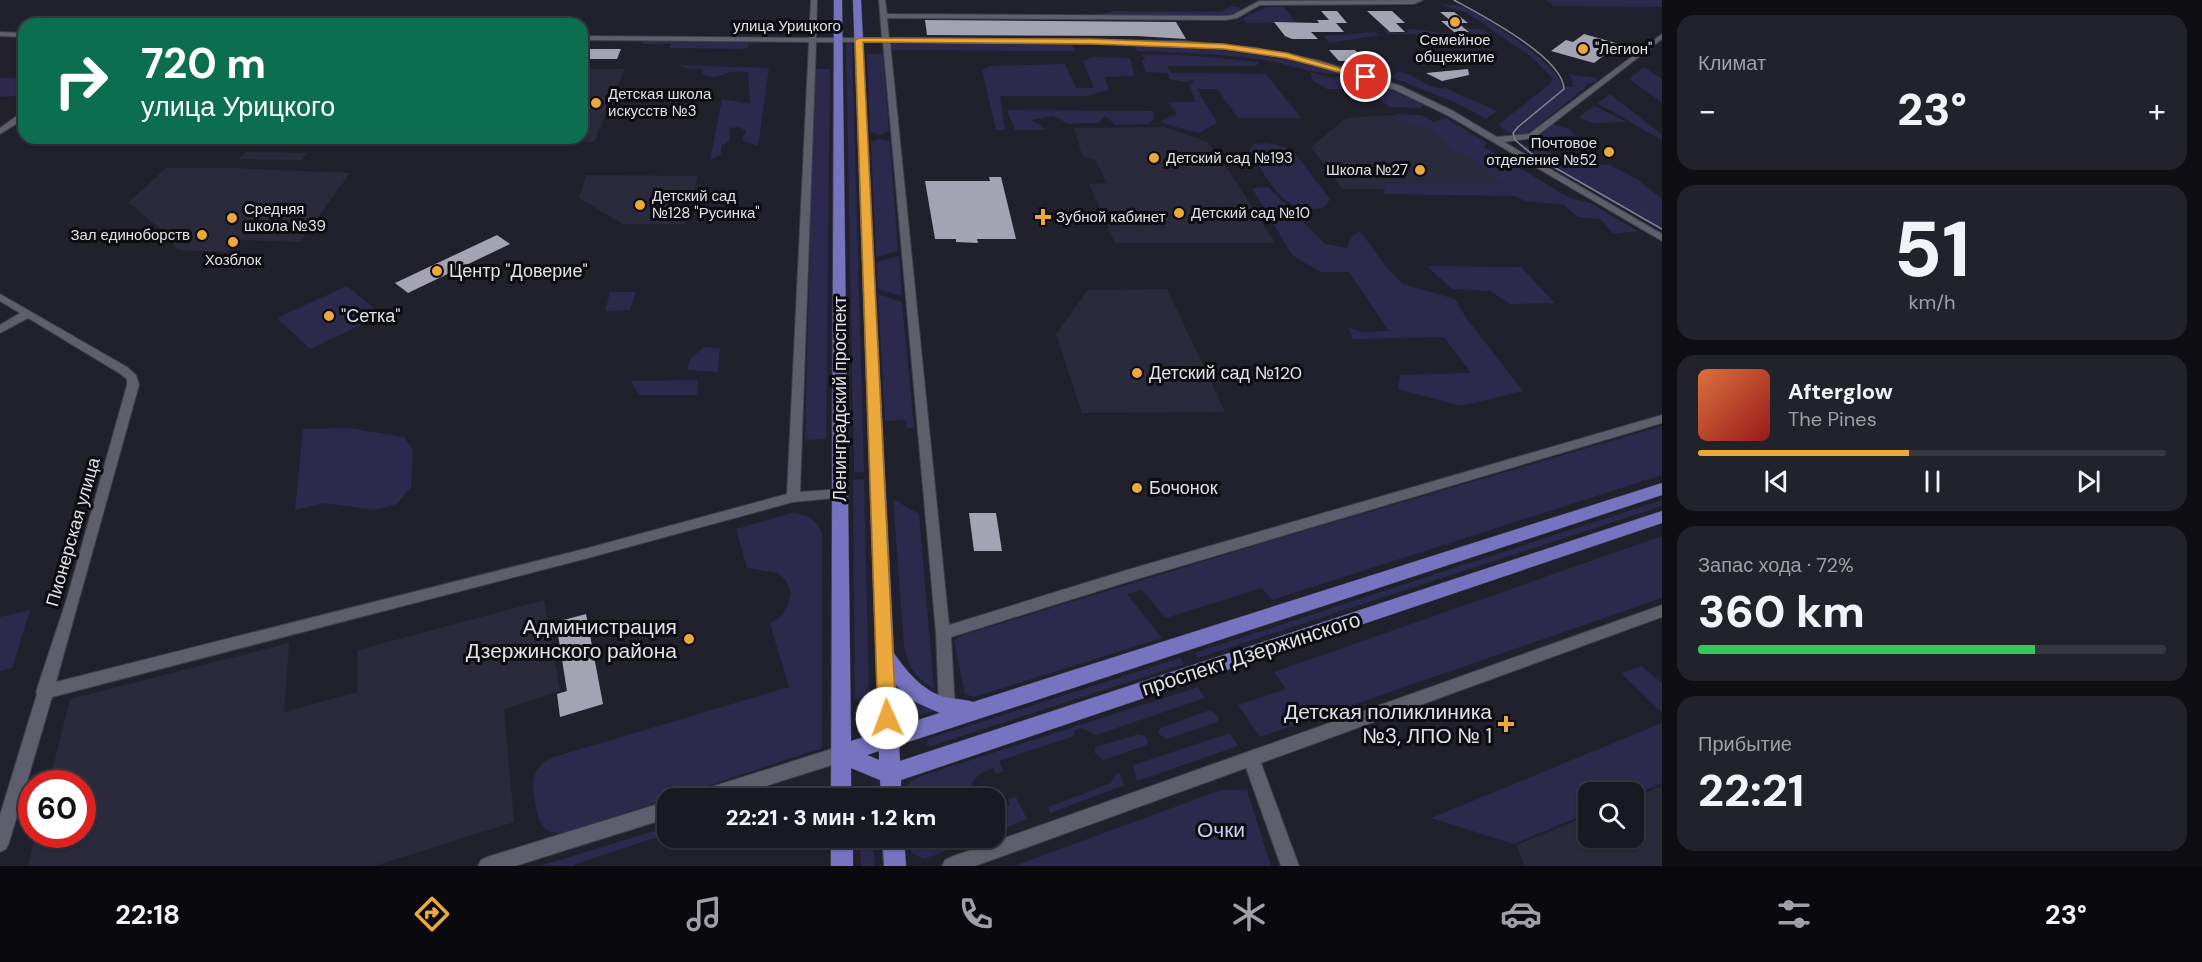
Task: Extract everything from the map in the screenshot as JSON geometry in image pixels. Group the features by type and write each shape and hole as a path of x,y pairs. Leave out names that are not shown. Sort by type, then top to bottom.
{"main road":[{"name":"Ленинградский проспект","path":"838,0 841,788"},
{"name":"Ленинградский проспект","path":"857,0 890,788"},
{"name":"проспект Дзержинского","path":"841,754 1662,489"},
{"name":"проспект Дзержинского","path":"889,774 1662,517"},
{"path":"885,653 898,676 917,694 947,708 976,711"},
{"path":"841,754 889,774"},
{"path":"842,848 842,866"},
{"path":"893,848 895,866"}],"street":[{"path":"793,498 814,0"},
{"path":"882,0 943,633 947,708"},
{"path":"884,16 1226,18 1235,17 1259,3 1408,3 1420,0"},
{"path":"0,34 18,34"},
{"path":"1496,140 1531,136 1662,36"},
{"name":"улица Урицкого","path":"588,38 1183,44 1256,50 1314,62 1398,88 1441,108 1662,238"},
{"path":"0,132 18,118"},
{"name":"Пионерская улица","path":"0,297 129,374 133,385 74,598 0,843"},
{"path":"0,330 27,314"},
{"path":"943,633 1127,576 1662,419"},
{"path":"44,692 500,576 793,498 840,494"},
{"path":"951,866 1662,611"},
{"name":"проспект Дзержинского","path":"734,788 841,754"},
{"path":"1251,758 1290,866"},
{"path":"487,866 657,812"}],"shaded area":[{"name":"Детская школа искусств №3","path":"588,69 625,69 594,142 588,142"},
{"name":"Школа №27","path":"1390,115 1422,117 1548,191 1342,189 1311,147 1346,118"},
{"path":"1165,127 1208,142 1275,243 1115,243 1089,184 1107,183 1096,161 1082,155 1074,128"},
{"path":"246,152 307,153 302,160 239,159"},
{"name":"Средняя школа №39","path":"166,168 350,173 300,242 239,240 227,252 178,250 165,232 128,203"},
{"name":"Детский сад №128 \"Русинка\"","path":"586,175 698,176 685,224 623,224 579,198"},
{"name":"Детский сад №120","path":"1167,289 1225,412 1082,413 1056,334 1088,290"},
{"path":"544,600 560,691 504,709 514,822 374,866 28,866 32,848 96,848 96,770 52,770 70,699 289,643 284,712 357,692 358,650"},
{"path":"1662,786 1662,866 1525,866 1516,845 1578,820 1578,848 1644,848 1644,793"}],"green space":[{"path":"1546,0 1662,0 1662,7 1554,6"},
{"path":"1438,4 1466,8 1489,21 1536,54 1558,77 1562,86 1573,87 1572,79 1568,74 1596,78 1596,82 1586,84 1586,87 1527,134 1508,132 1499,124 1551,83 1552,77 1529,55 1467,13"},
{"path":"1232,6 1240,7 1238,12 1224,17 1101,16 1101,14 1115,11 1221,12"},
{"path":"1267,7 1284,7 1296,22 1246,23 1243,18"},
{"path":"1466,28 1483,30 1492,35 1387,34 1383,30 1401,33 1408,32 1405,29 1457,34 1471,33"},
{"path":"1376,32 1378,35 1329,43 1324,36"},
{"path":"643,42 748,42 748,47 741,49 670,48 670,44 643,44"},
{"path":"849,42 852,44 864,472 854,472 846,44"},
{"path":"895,43 1071,44 1076,51 891,50 891,45"},
{"path":"1134,45 1241,53 1293,61 1345,74 1325,73 1247,58 1137,51"},
{"path":"867,54 883,54 889,131 880,135 870,132"},
{"path":"1140,54 1185,55 1260,62 1256,66 1167,66 1171,73 1266,74 1301,118 1238,118 1217,89 1197,89 1217,123 1199,133 1165,124 1162,121 1177,114 1168,102 1196,102 1189,85 1194,83 1192,80 1186,82 1169,79 1168,73 1146,72 1141,60 1146,59"},
{"path":"1092,57 1130,58 1135,76 1105,77 1109,90 1086,96 1000,96 1005,130 996,130 982,70 991,66 1065,64 1076,88 1094,88 1083,61"},
{"path":"676,65 769,68 758,146 742,140 746,131 739,127 730,128 729,141 721,146 721,154 710,160 722,99 750,104 748,72 734,72 710,77 702,74 703,69"},
{"path":"1644,67 1662,79 1662,103 1629,79"},
{"path":"814,69 830,69 826,439 805,440"},
{"path":"1310,72 1332,78 1350,76 1423,105 1421,108 1389,107 1379,98 1361,96 1352,89 1327,89 1313,81"},
{"path":"1398,72 1410,75 1433,87 1445,88 1497,111 1486,119 1459,104 1391,77"},
{"path":"0,78 18,78 18,96 0,97"},
{"path":"1610,94 1662,135 1662,141 1597,104"},
{"path":"1594,106 1627,122 1591,123 1579,117"},
{"path":"1007,110 1153,111 1154,119 1149,124 1116,125 1105,116 1098,123 1069,124 1053,116 1031,120 1047,130 1015,130"},
{"path":"1396,114 1421,115 1434,122 1446,118 1487,143 1484,147 1568,197 1590,203 1638,231 1614,234 1600,219 1578,217 1564,205 1526,201 1514,196 1384,194 1385,184 1503,184 1489,176 1489,171 1467,156 1457,153 1434,130 1407,123"},
{"path":"1553,124 1569,129 1576,136 1555,136 1570,150 1536,140"},
{"path":"880,138 890,142 898,251 876,257 871,142"},
{"path":"1266,143 1293,151 1330,199 1327,204 1317,209 1299,207 1290,203 1274,189 1250,152 1250,148 1255,144"},
{"path":"1519,143 1584,163 1610,165 1637,179 1662,199 1662,231 1522,149"},
{"path":"1268,187 1325,244 1347,248 1351,237 1360,231 1386,267 1403,284 1455,299 1467,319 1523,391 1461,406 1398,389 1400,375 1471,373 1444,337 1353,339 1348,327 1362,332 1389,331 1349,272 1321,272 1292,255 1252,188"},
{"path":"899,256 902,296 878,289 876,262"},
{"path":"1427,266 1521,267 1555,303 1510,304 1490,291 1452,289"},
{"name":"\"Сетка\"","path":"347,286 382,315 310,349 277,318"},
{"path":"610,292 636,292 630,310 605,311"},
{"path":"878,294 902,302 914,428 907,428 906,420 885,421"},
{"path":"704,347 720,348 718,372 687,370 690,359"},
{"path":"698,380 697,395 639,395 631,381"},
{"path":"1662,426 1662,475 1272,600 1262,588 1166,618 1142,590 1127,594 1162,638 974,697 965,694 954,641 963,635 1270,541"},
{"path":"348,428 404,437 413,450 411,487 397,504 375,510 324,503 295,510 303,429"},
{"path":"864,479 869,698 859,702 855,698 853,480"},
{"path":"893,499 919,514 934,689 922,681 914,671 904,646"},
{"path":"1662,500 1662,506 1198,658 1194,653"},
{"path":"792,513 811,519 822,534 822,748 701,788 657,788 657,803 565,833 556,833 545,828 536,810 533,784 538,769 548,760 789,687 770,624 783,614 791,593 786,580 777,573 747,568 736,529"},
{"path":"1662,536 1662,598 1260,737 1238,705 1286,689 1274,672"},
{"path":"30,610 12,668 0,671 0,617"},
{"path":"1180,658 1184,664 931,746 927,745 928,739"},
{"path":"1641,666 1662,683 1662,713 1621,673"},
{"path":"1198,687 1205,698 1096,735 1080,728 1075,730 1074,736 999,761 1003,771 996,774 993,768 980,774 971,785 972,788 906,788 911,781"},
{"path":"902,688 919,703 934,711 903,721"},
{"path":"1210,710 1219,717 1217,722 1166,739 1158,733 1160,728"},
{"path":"1662,723 1662,783 1644,791 1644,782 1578,782 1578,817 1514,844 1431,818"},
{"path":"1230,733 1238,746 1137,781 1133,765"},
{"path":"1139,734 1148,740 1147,745 1103,760 1094,752 1096,747"},
{"path":"1119,773 1124,785 1050,813 1048,807 1111,783"},
{"name":"Очки","path":"1221,790 1247,790 1271,866 1014,866"},
{"path":"1016,797 1027,819 1005,828 1005,806 1010,805 1008,799"},
{"path":"657,830 657,837 575,864 575,866 540,866"},
{"path":"860,848 873,848 874,866 861,866"},
{"path":"910,848 952,848 924,859"}],"building":[{"path":"1321,11 1337,11 1347,23 1336,23 1344,32 1311,32 1318,39 1292,39 1285,36 1274,22 1319,23 1317,20 1329,20"},
{"name":"Семейное общежитие","path":"1367,11 1392,11 1405,23 1396,23 1405,32 1390,32"},
{"name":"Семейное общежитие","path":"1440,12 1454,12 1468,23 1458,23 1469,32 1454,32 1441,21 1451,21"},
{"path":"925,20 1176,22 1186,39 1136,36 927,35"},
{"name":"\"Легион\"","path":"1584,34 1619,44 1594,63 1551,51 1566,40 1573,42"},
{"path":"588,49 621,49 617,59 588,59"},
{"path":"1329,50 1355,50 1365,61 1339,61"},
{"path":"1468,69 1469,75 1442,81 1426,73"},
{"path":"989,177 1001,177 1016,239 977,239 978,243 956,242 956,239 935,239 925,181 990,181"},
{"name":"Центр \"Доверие\"","path":"497,235 510,244 408,293 395,283"},
{"path":"969,513 996,513 1002,551 974,551"},
{"path":"586,614 603,704 560,717 557,694 567,691 556,622"}],"tram line":[{"path":"1454,0 1519,38 1550,64 1560,77 1564,89 1518,127 1513,133 1515,140 1533,155 1662,229"}],"place":[{"name":"Семейное общежитие","path":"1455,22"},
{"name":"\"Легион\"","path":"1583,49"},
{"name":"Детская школа искусств №3","path":"596,103"},
{"name":"Почтовое отделение №52","path":"1609,152"},
{"name":"Детский сад №193","path":"1154,158"},
{"name":"Школа №27","path":"1420,170"},
{"name":"Детский сад №128 \"Русинка\"","path":"640,205"},
{"name":"Детский сад №10","path":"1179,213"},
{"name":"Зубной кабинет","path":"1043,217"},
{"name":"Средняя школа №39","path":"232,218"},
{"name":"Зал единоборств","path":"202,235"},
{"name":"Хозблок","path":"233,242"},
{"name":"Центр \"Доверие\"","path":"437,271"},
{"name":"\"Сетка\"","path":"329,316"},
{"name":"Детский сад №120","path":"1137,373"},
{"name":"Бочонок","path":"1137,488"},
{"name":"Администрация Дзержинского района","path":"689,639"},
{"name":"Детская поликлиника №3, ЛПО № 1","path":"1506,724"}],"route":[{"path":"887,718 859,40 1093,41 1224,46 1287,56 1366,77"}]}
